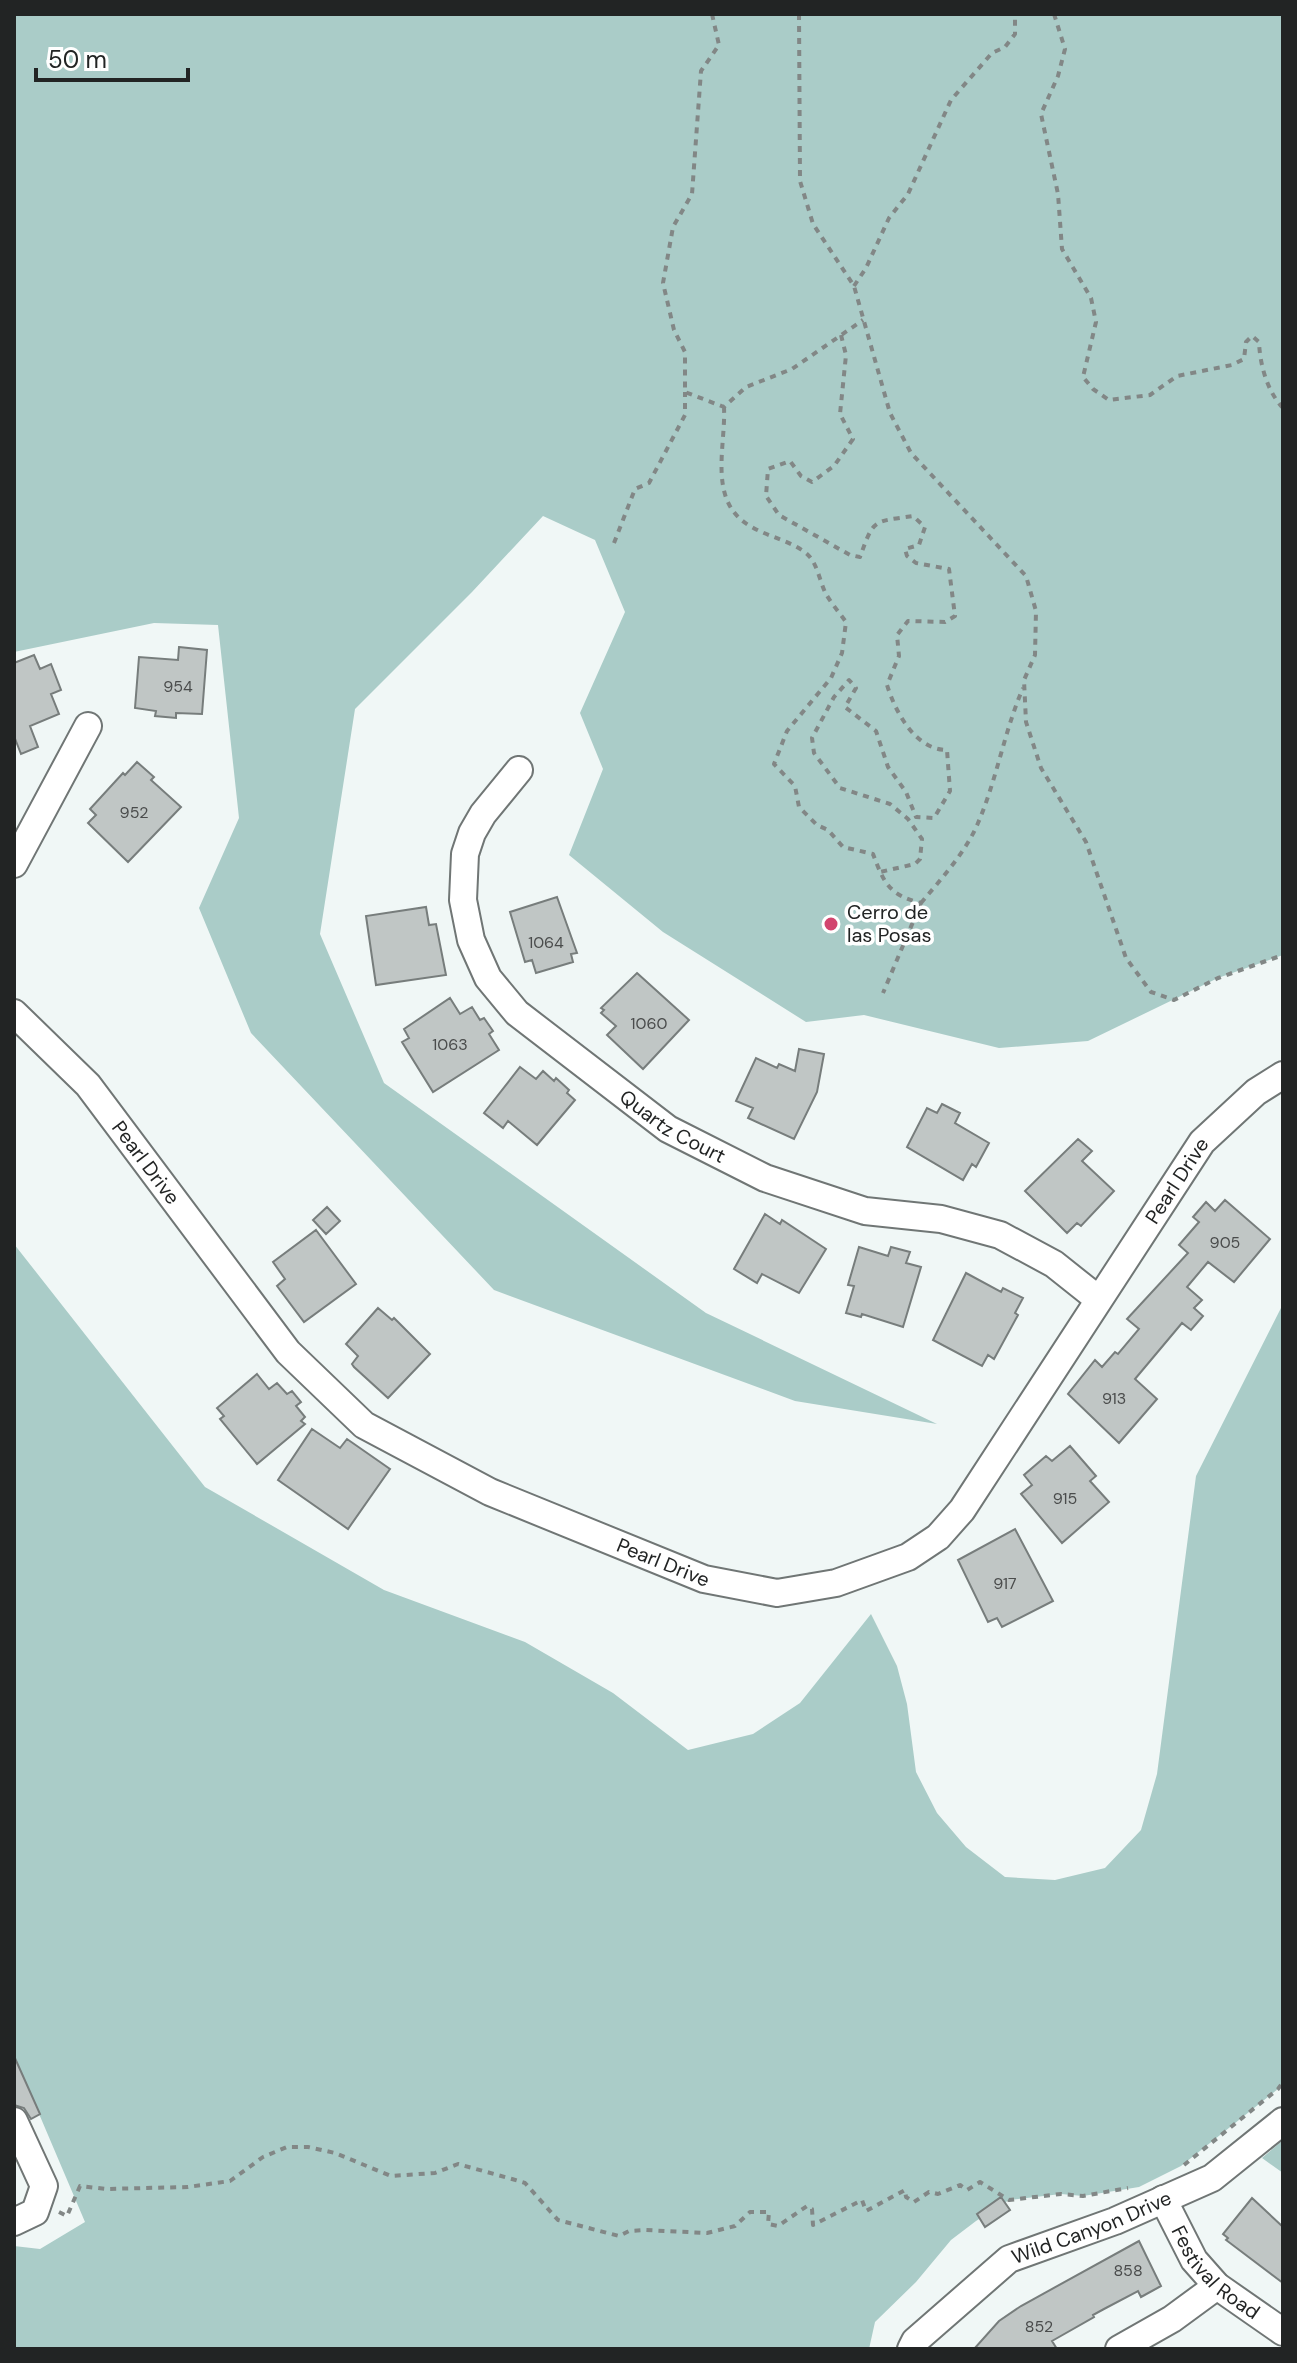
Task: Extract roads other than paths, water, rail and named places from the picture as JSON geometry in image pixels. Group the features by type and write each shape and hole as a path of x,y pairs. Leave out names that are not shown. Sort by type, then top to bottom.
{"street":[{"path":"14,864 88,726"},
{"name":"Quartz Court","path":"519,770 483,814 472,833 465,854 463,900 471,940 488,978 517,1013 668,1129 765,1178 865,1211 941,1219 1000,1235 1054,1264 1098,1299"},
{"name":"Pearl Drive","path":"14,1013 88,1085 288,1352 364,1425 490,1492 704,1579 777,1593 836,1583 908,1557 938,1537 962,1510 1202,1142 1256,1092 1283,1075"},
{"path":"14,2121 44,2186 35,2212 14,2222"},
{"name":"Wild Canyon Drive","path":"911,2349 915,2341 1009,2259 1115,2221 1212,2178 1283,2121"},
{"name":"Festival Road","path":"1163,2199 1194,2260 1217,2286 1283,2332"},
{"path":"1119,2349 1172,2319 1217,2286"}],"place":[{"name":"Cerro de las Posas","path":"831,924"}]}
